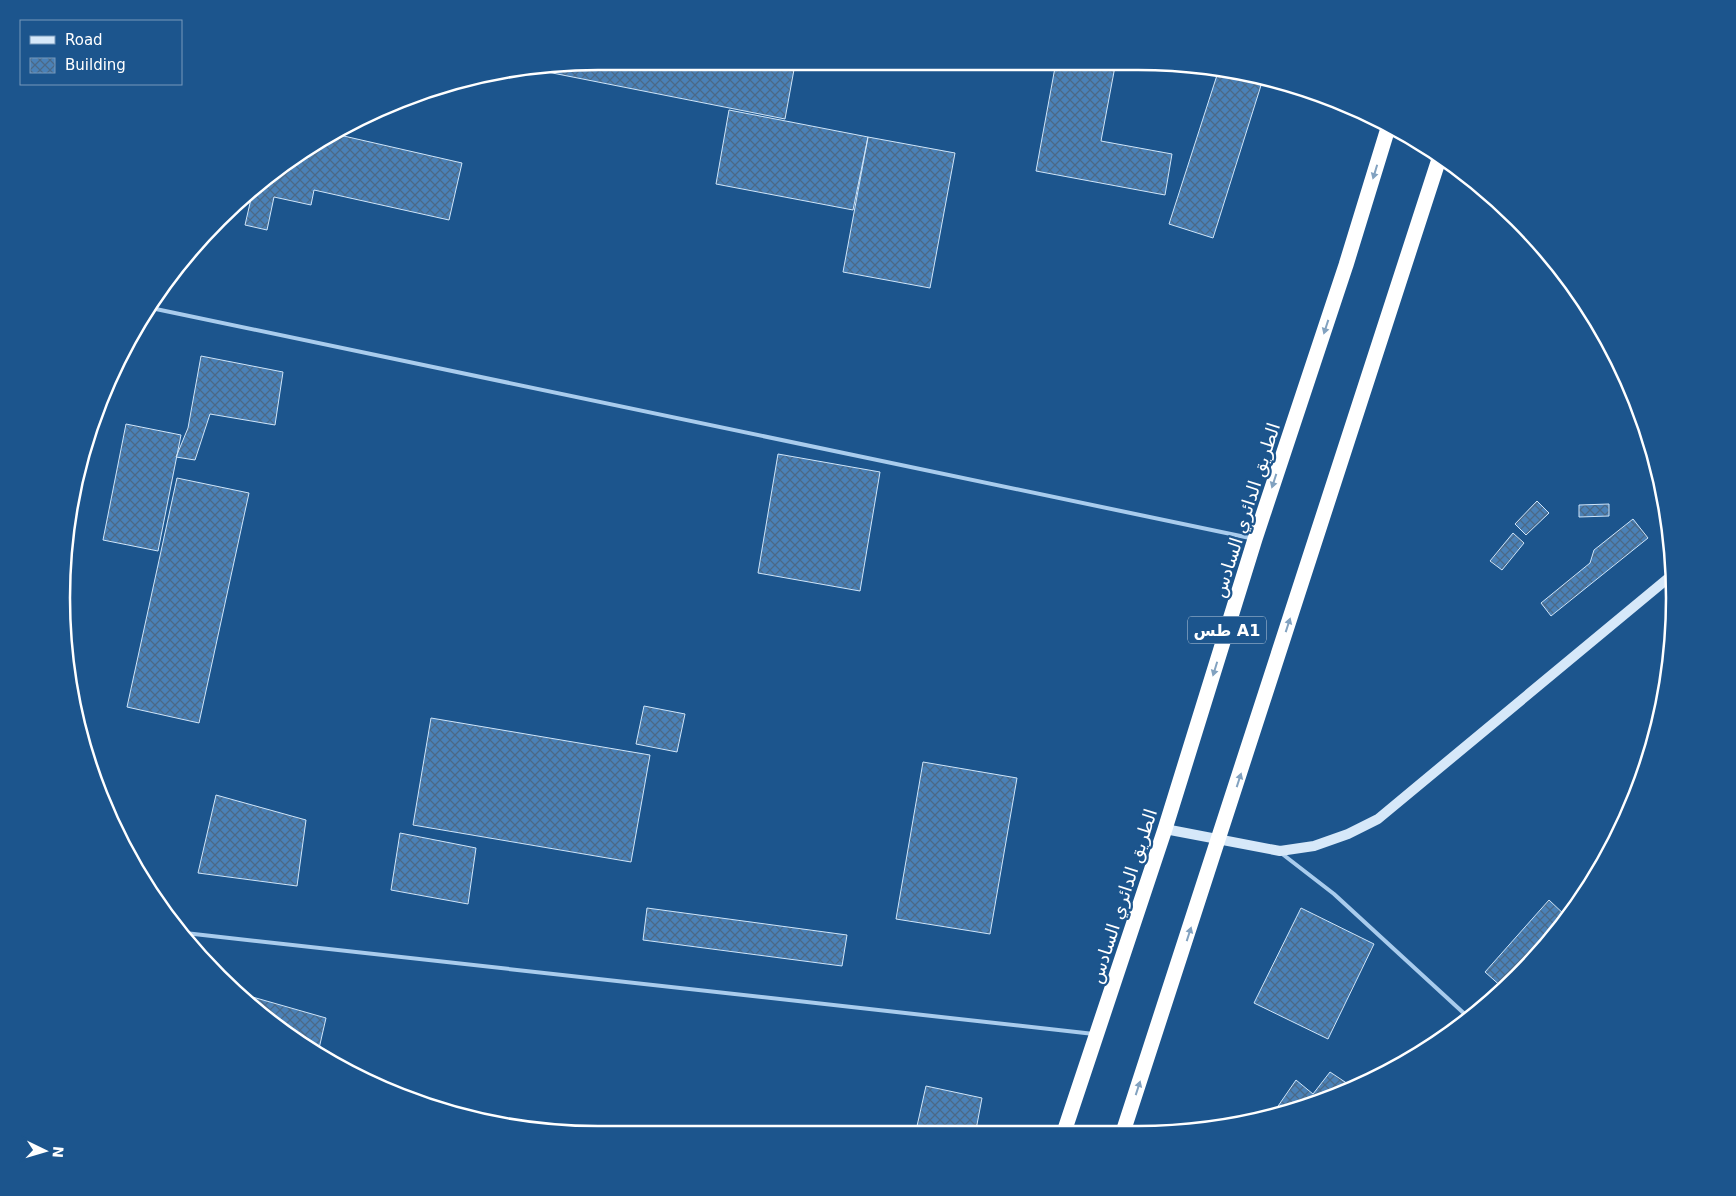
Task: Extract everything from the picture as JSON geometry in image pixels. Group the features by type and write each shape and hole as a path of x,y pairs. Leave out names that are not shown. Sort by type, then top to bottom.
{"highway":[{"name":"الطريق الدائري السادس","path":"1066,1126 1165,829 1255,539 1346,265 1387,132"},
{"name":"طس A1","path":"1125,1126 1220,839 1438,164"}],"main road":[{"path":"1165,829 1280,851 1314,846 1348,834 1378,819 1665,580"}],"lane":[{"path":"156,309 1255,539"},
{"path":"1280,851 1334,894 1463,1014"},
{"path":"192,935 1096,1035"}],"building":[{"path":"598,70 794,70 785,119 550,73"},
{"path":"1055,70 1114,70 1101,141 1172,154 1165,195 1036,171"},
{"path":"1217,76 1261,85 1213,238 1169,224"},
{"path":"729,110 868,137 853,210 716,184"},
{"path":"343,136 462,163 449,220 314,190 311,205 274,197 267,230 245,225 251,201 305,159"},
{"path":"868,137 955,153 930,288 843,272"},
{"path":"201,356 283,372 275,425 210,414 195,460 176,457 188,428"},
{"path":"126,424 181,435 158,551 103,540"},
{"path":"778,454 880,472 860,591 758,573"},
{"path":"177,478 249,493 199,723 127,707"},
{"path":"1537,501 1549,513 1526,535 1515,524"},
{"path":"1609,504 1609,516 1579,517 1579,505"},
{"path":"1633,519 1648,538 1551,616 1541,603 1590,563 1594,550"},
{"path":"1513,533 1524,543 1502,570 1490,561"},
{"path":"644,706 685,714 677,752 636,744"},
{"path":"431,718 650,755 631,862 413,825"},
{"path":"923,762 1017,778 990,934 896,919"},
{"path":"216,795 306,820 297,886 198,873"},
{"path":"400,833 476,848 468,904 391,890"},
{"path":"1549,900 1562,912 1535,946 1498,984 1485,972"},
{"path":"647,908 847,935 842,966 643,940"},
{"path":"1301,908 1374,944 1328,1039 1254,1003"},
{"path":"252,997 326,1018 320,1046 277,1017"},
{"path":"1330,1072 1347,1083 1277,1107 1296,1080 1313,1094"},
{"path":"926,1086 982,1098 977,1126 917,1126"}]}
